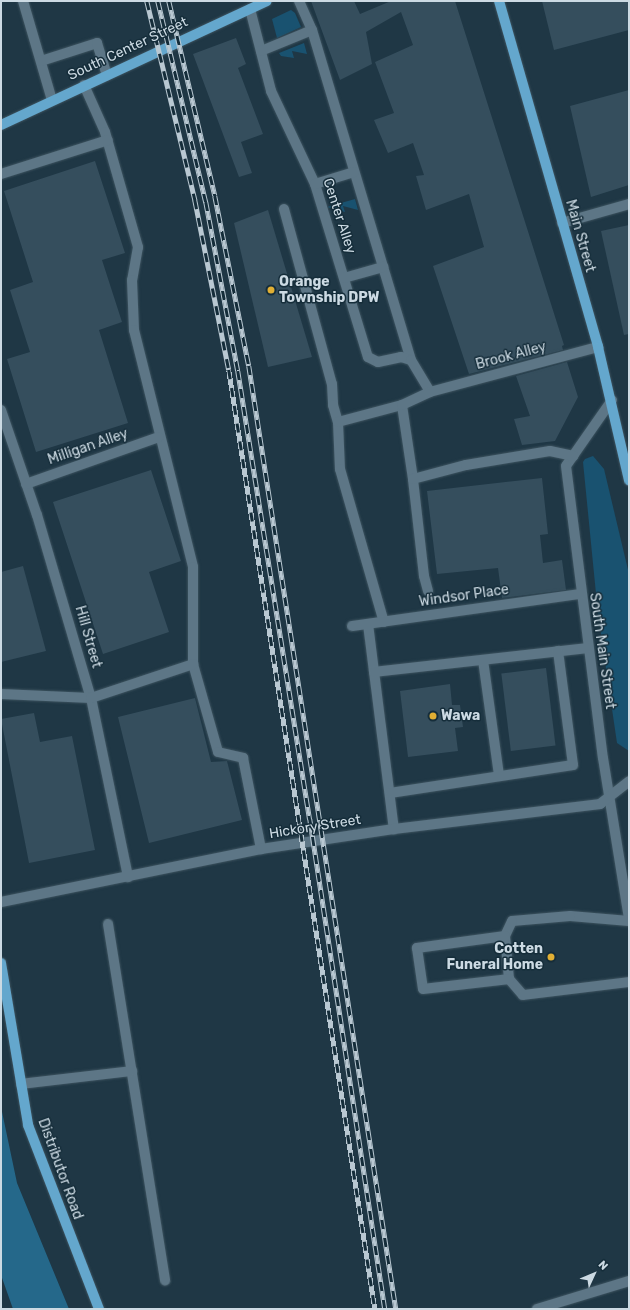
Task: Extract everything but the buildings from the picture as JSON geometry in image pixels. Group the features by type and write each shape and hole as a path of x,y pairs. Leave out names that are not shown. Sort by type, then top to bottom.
{"main road":[{"name":"South Center Street","path":"1,125 107,74 267,1"},
{"name":"Main Street","path":"499,1 598,347 612,400 629,480"},
{"name":"Distributor Road","path":"1,963 28,1125 99,1309"}],"street":[{"path":"22,1 52,100"},
{"path":"300,1 312,30 411,360 430,392"},
{"name":"Center Alley","path":"250,9 271,91 315,184 368,357 378,362 401,357 411,360"},
{"path":"261,51 312,30"},
{"path":"41,61 97,43 107,74"},
{"path":"84,85 108,140 138,247 132,280 134,330 159,437 193,567 193,664 218,752 243,758 261,849"},
{"path":"1,174 108,140"},
{"path":"315,184 354,172"},
{"path":"562,223 629,204"},
{"path":"284,209 332,384 333,405 338,422 340,469 384,622"},
{"path":"344,278 383,267"},
{"name":"Brook Alley","path":"338,422 402,405 430,392 598,347"},
{"name":"South Main Street","path":"612,400 566,466 580,594 609,797 629,920"},
{"path":"402,405 413,479 424,576 428,591"},
{"name":"Hill Street","path":"1,410 26,484 92,698 128,877"},
{"name":"Milligan Alley","path":"26,484 159,437"},
{"path":"413,479 466,465 550,451 573,456"},
{"name":"Windsor Place","path":"352,626 580,594"},
{"path":"368,624 394,829"},
{"path":"374,672 588,648"},
{"path":"390,793 574,765 558,651"},
{"path":"483,660 499,776"},
{"path":"1,694 92,698 193,664"},
{"name":"Hickory Street","path":"1,902 261,849 394,829 600,804 629,781"},
{"path":"629,920 570,916 512,921 505,936 509,979 523,996 629,982"},
{"path":"108,924 165,1280"},
{"path":"505,936 417,948 423,989 509,979"},
{"path":"21,1084 132,1071"},
{"path":"537,1309 629,1281"}],"shaded area":[{"path":"291,10 295,13 301,27 277,38 272,19"},
{"path":"304,43 307,54 292,51 294,58 281,56 279,53"},
{"path":"355,199 358,210 343,206 345,212 327,207"},
{"path":"593,456 604,469 629,574 629,751 617,743 598,614 583,462 585,459"},
{"path":"1,1107 17,1183 69,1309 13,1309 1,1275"}],"railway":[{"path":"147,1 195,200 229,370 375,1309"},
{"path":"158,1 206,202 238,371 310,819 385,1309"},
{"path":"169,1 215,196 249,366 396,1309"}],"place":[{"name":"Orange Township DPW","path":"271,290"},
{"name":"Wawa","path":"433,716"},
{"name":"Cotten Funeral Home","path":"551,957"}]}
